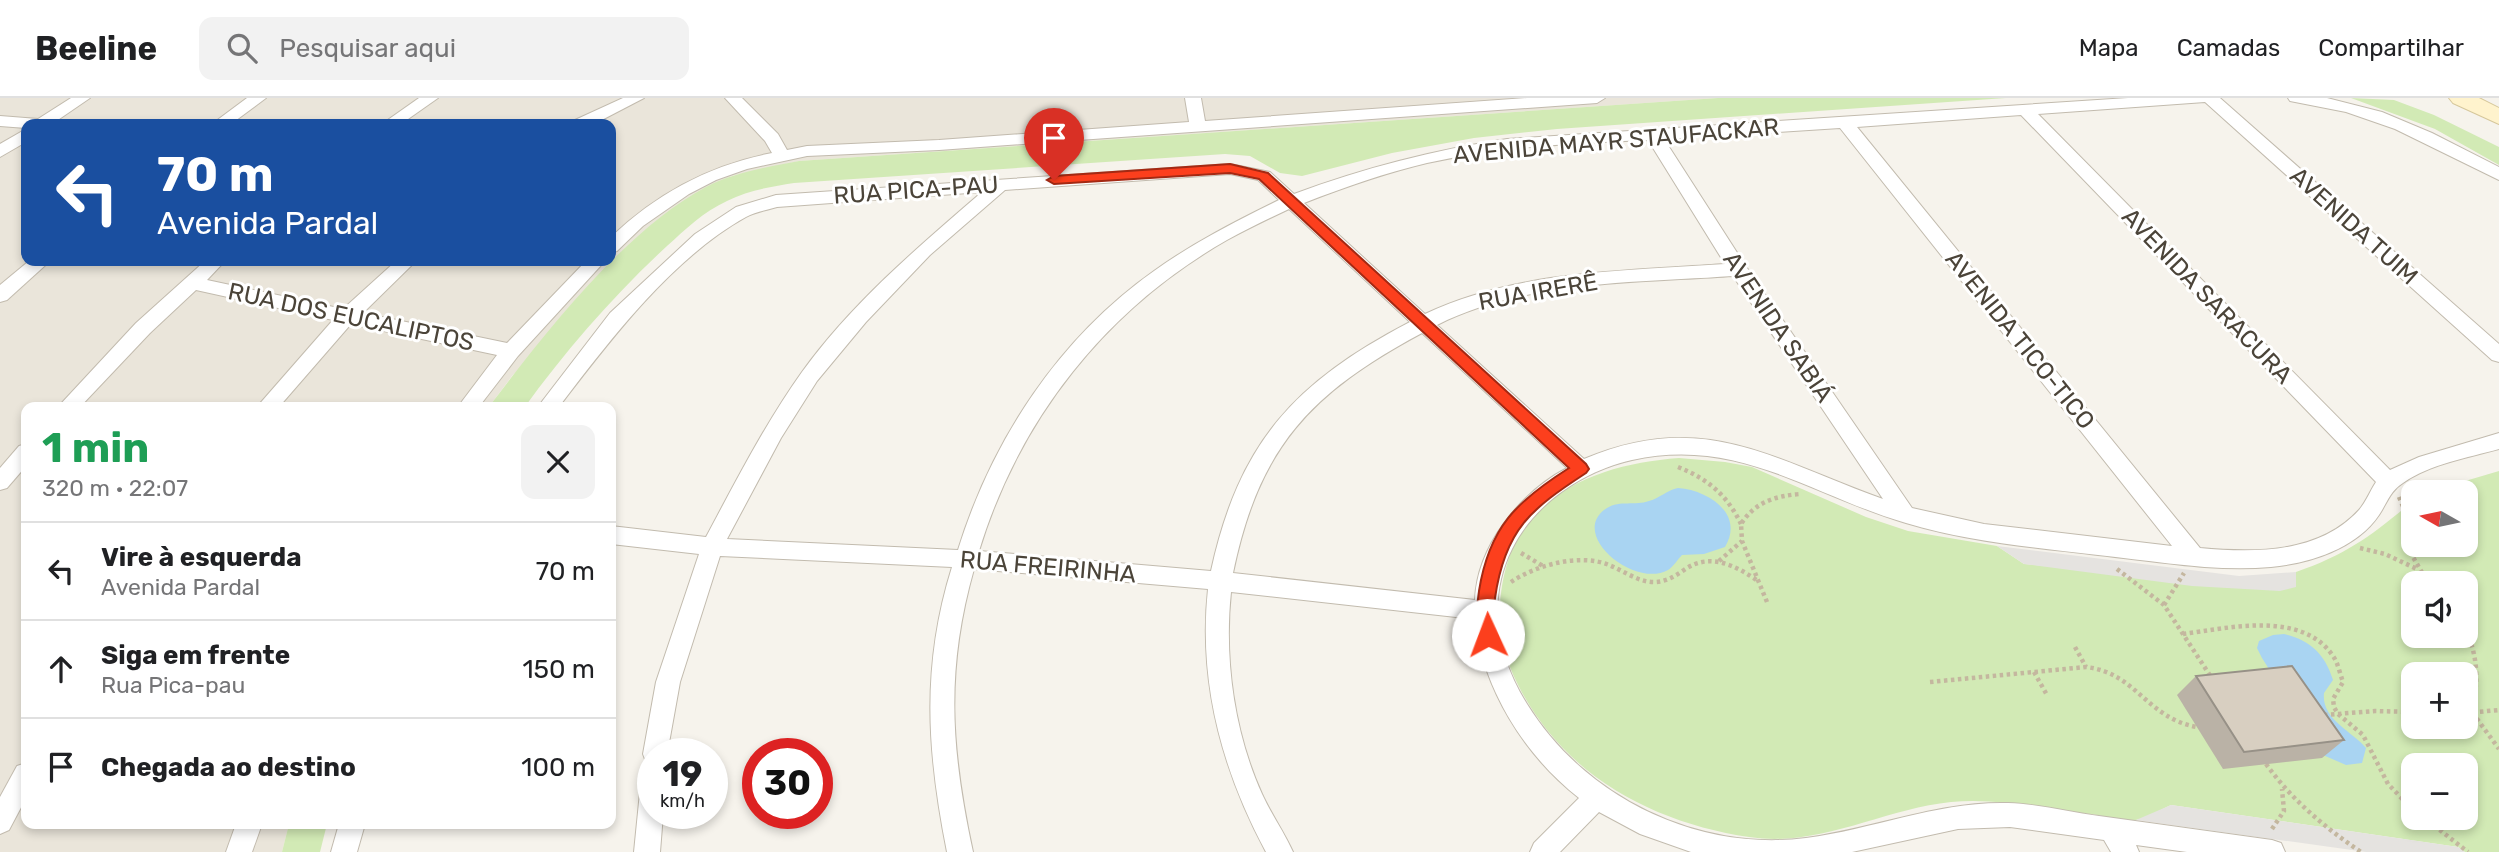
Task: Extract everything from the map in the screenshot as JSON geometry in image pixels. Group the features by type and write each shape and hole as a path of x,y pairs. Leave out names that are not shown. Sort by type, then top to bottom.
{"street":[{"path":"49,119 82,98"},
{"path":"227,119 258,98"},
{"path":"398,119 430,98"},
{"path":"591,119 636,98"},
{"path":"733,98 772,138 782,155"},
{"path":"1193,98 1198,126"},
{"path":"616,242 637,222 701,181 743,164 807,151 939,145 1198,126 1352,106 1597,98"},
{"name":"AVENIDA MAYR STAUFACKAR","path":"960,852 945,777 941,697 947,628 964,559 992,484 1021,423 1049,383 1102,325 1199,247 1245,221 1291,201 1361,175 1430,158 1514,146 2201,98"},
{"name":"AVENIDA TUIM","path":"2210,98 2499,355"},
{"path":"2296,98 2343,106 2420,133 2499,174"},
{"path":"2472,100 2499,117"},
{"name":"AVENIDA SARACURA","path":"2025,110 2389,482"},
{"path":"0,121 21,123"},
{"name":"AVENIDA TICO-TICO","path":"1845,123 2194,557"},
{"name":"AVENIDA SABIÁ","path":"1654,136 1738,269 1905,515"},
{"path":"0,152 21,137"},
{"name":"RUA PICA-PAU","path":"553,402 617,318 701,238 742,211 776,201 1230,169 1264,176 1581,469"},
{"path":"658,738 668,682 712,547 773,433 810,376 859,317 924,251 1003,183"},
{"path":"0,295 35,266"},
{"path":"73,402 143,328 211,266"},
{"path":"271,402 347,316 402,266"},
{"path":"472,402 511,351 591,266"},
{"name":"RUA IRERÊ","path":"1280,852 1249,793 1229,730 1217,661 1215,622 1218,580 1231,530 1249,482 1281,429 1314,393 1364,355 1422,323 1474,301 1523,290 1591,281 1738,269"},
{"name":"RUA DOS EUCALIPTOS","path":"192,283 511,351"},
{"path":"1758,852 1719,849 1675,837 1633,818 1597,797 1551,756 1533,736 1511,703 1496,669 1485,611 1490,571 1501,543 1513,524 1538,496 1581,469 1612,456 1657,448 1691,446 1738,452 1905,515 1952,527 2194,557 2273,557 2333,543 2353,529 2370,512 2389,482 2424,463 2499,442"},
{"path":"0,482 21,458"},
{"name":"RUA FREIRINHA","path":"616,536 712,547 964,559 1218,580 1485,611"},
{"path":"0,822 21,783"},
{"path":"1543,852 1597,797"},
{"path":"1769,852 1806,850 1958,817 2010,815 2262,851"},
{"path":"239,852 247,829"},
{"path":"344,852 351,829"},
{"path":"648,852 650,829"},
{"path":"2111,830 2126,852"}],"path":[{"path":"1672,465 1696,473 1717,487 1733,504 1741,524 1742,541 1767,602"},
{"path":"2389,482 2408,510 2410,548 2418,570"},
{"path":"1741,524 1758,503 1777,496 1813,495"},
{"path":"1718,561 1742,541"},
{"path":"2333,543 2385,554 2418,570"},
{"path":"2164,605 2194,557"},
{"path":"1544,566 1597,561 1652,583 1675,578 1693,565 1718,561 1744,570 1758,581"},
{"path":"2114,567 2164,605 2211,679"},
{"path":"2183,634 2279,625 2310,636 2329,652 2341,671 2343,682 2333,699 2338,714 2363,735 2388,784 2401,798"},
{"path":"2075,647 2086,667"},
{"path":"1930,682 2086,667 2116,673 2128,681 2163,717 2184,726 2197,727"},
{"path":"2034,672 2047,695"},
{"path":"2478,712 2499,710"},
{"path":"2316,716 2401,712"},
{"path":"2478,724 2499,749"},
{"path":"2266,764 2282,788 2313,817 2361,852"},
{"path":"2262,851 2266,839 2284,811 2282,788"},
{"path":"2440,830 2468,852"}],"shaded area":[{"path":"0,98 1718,98 799,161 732,176 707,187 512,376 492,402 21,402 21,829 288,829 282,852 0,852"},
{"path":"1997,546 2239,576 2296,572 2296,587 2280,591 2192,586 2024,564"},
{"path":"2171,805 2458,847 2465,852 2366,852 2136,820"}],"green space":[{"path":"1718,98 2006,98 1557,129 1474,138 1392,153 1302,176 1280,173 1250,156 1225,154 794,183 768,188 743,194 718,205 681,233 591,324 529,402 493,402 587,286 607,266 616,266 616,257 675,206 728,177 799,161"},
{"path":"2351,98 2394,100 2434,115 2499,147 2499,165 2435,129"},
{"path":"1679,458 1752,467 1866,517 1908,531 1997,546 2024,564 2296,587 2296,572 2359,542 2401,511 2401,557 2478,557 2478,480 2469,480 2499,471 2499,852 2465,852 2458,847 2171,805 2145,818 2131,820 2003,802 1951,802 1900,812 1826,833 1775,839 1721,832 1665,815 1638,803 1589,771 1567,752 1539,720 1507,660 1501,635 1500,604 1510,555 1516,540 1534,515 1565,490 1583,481 1601,473 1639,463"},
{"path":"288,829 326,829 320,852 282,852"}],"water":[{"path":"1678,488 1701,493 1727,514 1730,535 1725,547 1704,554 1682,555 1668,570 1654,574 1638,572 1610,556 1600,544 1595,531 1597,519 1607,508 1617,504 1649,501"},
{"path":"2284,634 2309,644 2326,663 2333,680 2324,693 2324,702 2332,717 2366,748 2362,763 2346,765 2323,755 2262,658 2257,648 2259,641"}],"building":[{"path":"2292,666 2344,740 2244,752 2196,676"}],"route":[{"path":"1054,180 1230,169 1264,176 1581,469 1538,496 1517,518 1501,543 1490,571 1485,611 1488,635"}]}
